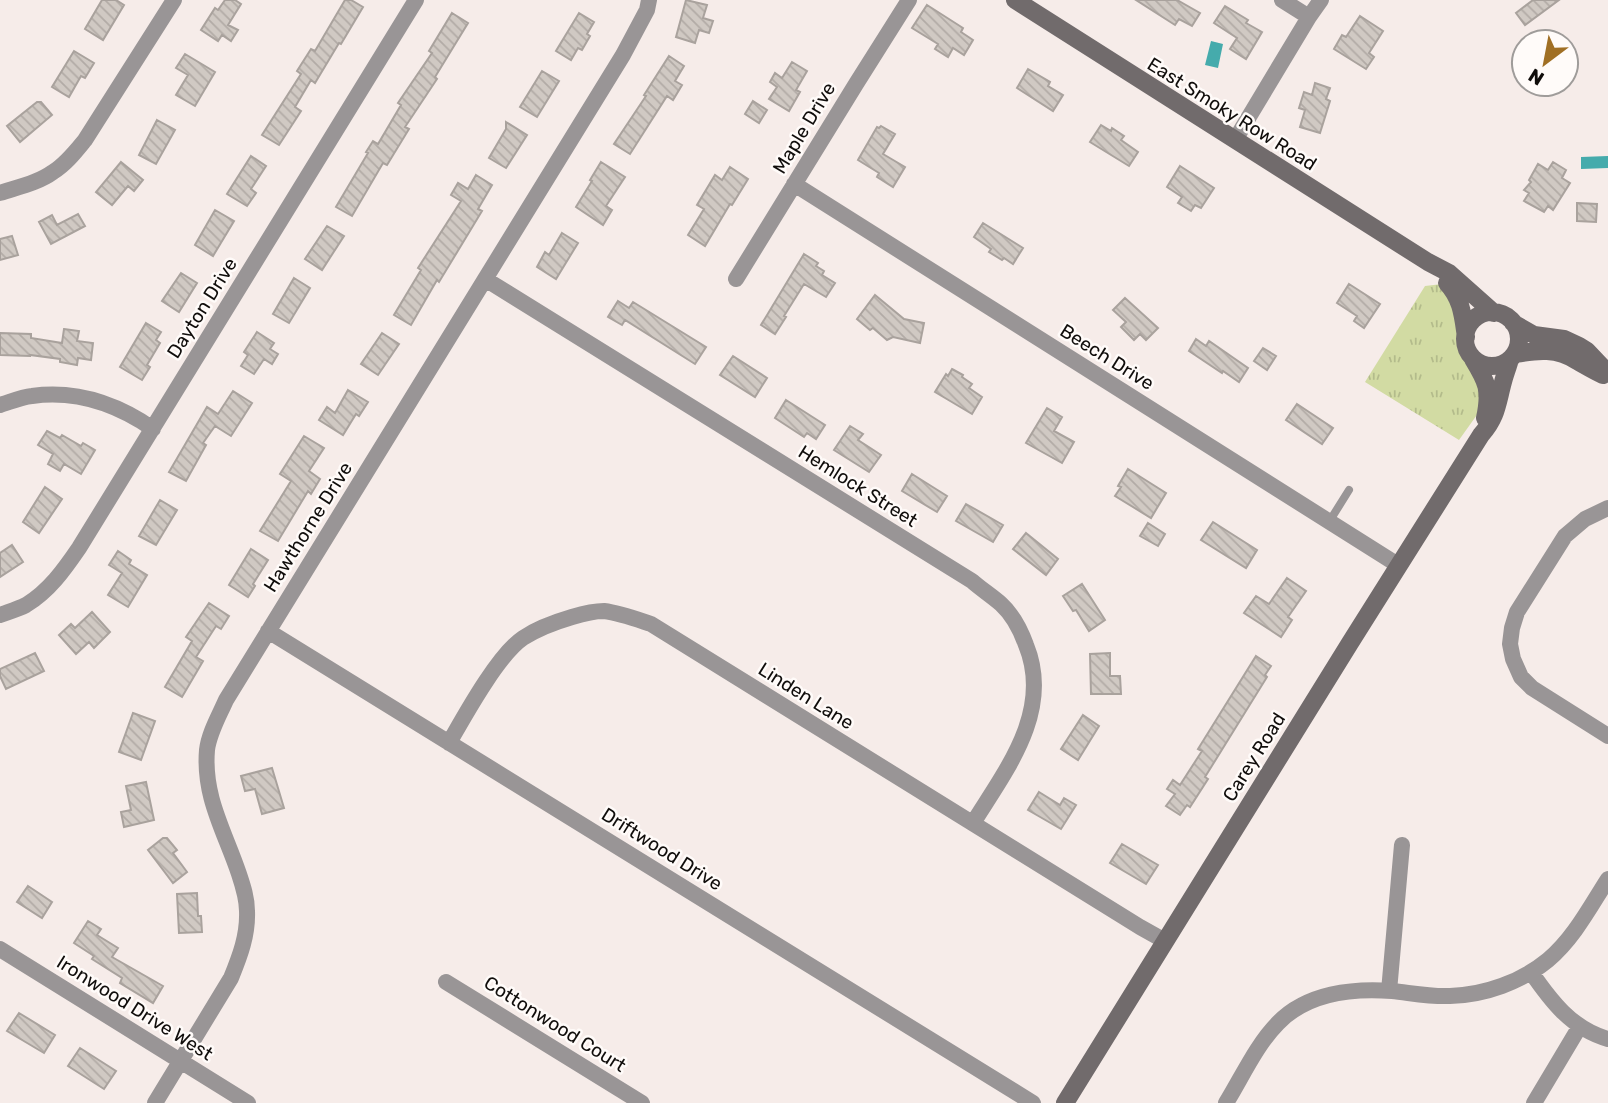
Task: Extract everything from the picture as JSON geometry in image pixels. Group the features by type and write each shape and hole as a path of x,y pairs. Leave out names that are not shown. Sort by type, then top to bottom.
{"street":[{"path":"0,193 54,172 70,157 85,140 174,0"},
{"name":"Dayton Drive","path":"0,615 24,606 43,593 79,548 416,0"},
{"name":"Hawthorne Drive","path":"155,1103 231,978 246,934 248,908 245,891 215,814 207,782 207,747 213,729 226,700 623,55 647,10 649,0"},
{"name":"Maple Drive","path":"736,279 909,0"},
{"name":"East Smoky Row Road","path":"1015,0 1449,273 1494,313 1505,316 1513,323"},
{"path":"1282,0 1309,18"},
{"path":"1234,140 1321,0"},
{"name":"Beech Drive","path":"794,184 1398,565"},
{"name":"East Smoky Row Road","path":"1428,262 1459,299 1468,346"},
{"name":"Hemlock Street","path":"485,279 972,581 1003,605 1020,629 1030,655 1035,687 1030,722 1018,748 973,823"},
{"path":"1494,313 1487,313 1470,325 1468,346 1475,360 1489,366 1504,363 1512,357 1518,348 1519,335 1513,323"},
{"path":"1513,323 1534,335 1564,339 1579,346 1587,351 1608,375"},
{"name":"Carey Road","path":"1468,346 1488,392 1481,435"},
{"path":"1512,357 1540,350 1554,351 1608,375"},
{"name":"Carey Road","path":"1065,1103 1398,565 1494,417 1504,376 1512,357"},
{"path":"0,405 31,396 75,396 103,402 138,418 153,429"},
{"path":"1608,508 1585,519 1565,536 1517,612 1510,644 1521,677 1532,688 1608,736"},
{"name":"Linden Lane","path":"449,743 497,666 522,639 557,621 582,614 603,611 625,616 651,624 1165,941"},
{"name":"Driftwood Drive","path":"268,631 1034,1103"},
{"path":"1389,991 1402,845"},
{"path":"1226,1103 1265,1040 1279,1022 1294,1011 1327,996 1353,991 1451,996 1481,993 1504,986 1547,961 1564,944 1608,879"},
{"name":"Ironwood Drive West","path":"0,949 248,1103"},
{"path":"1531,972 1561,1012 1589,1032 1608,1038"},
{"name":"Cottonwood Court","path":"446,982 642,1103"},
{"path":"1534,1103 1580,1026"}],"lane":[{"path":"1329,522 1349,490"}],"green space":[{"path":"1442,284 1457,318 1459,351 1474,374 1479,391 1479,412 1459,440 1365,382 1425,286"}],"water":[{"path":"1211,41 1223,44 1218,68 1205,65"},
{"path":"1608,156 1608,168 1581,169 1581,157"}],"building":[{"path":"102,0 116,0 124,5 103,40 85,29"},
{"path":"225,0 235,0 241,4 228,25 238,30 231,41 222,35 218,41 201,30 215,8 218,10"},
{"path":"345,0 351,0 363,7 315,83 311,80 295,107 301,111 279,145 262,135 301,74 297,71 311,49 315,51"},
{"path":"686,0 707,5 703,18 713,21 709,33 699,30 695,43 676,37"},
{"path":"1136,0 1177,0 1200,13 1192,26 1179,19 1175,25"},
{"path":"1533,0 1559,0 1525,25 1516,13"},
{"path":"927,5 963,28 961,32 973,40 964,55 953,48 948,57 935,49 938,44 912,28"},
{"path":"1225,6 1262,32 1246,59 1230,49 1237,38 1214,23"},
{"path":"452,13 468,23 435,77 437,79 405,127 409,129 387,165 383,163 352,216 336,207 373,141 378,144 401,105 398,103 432,53 429,51"},
{"path":"579,13 594,22 582,50 578,48 571,60 556,51"},
{"path":"1360,16 1383,31 1369,53 1374,57 1366,69 1334,49 1342,35 1346,37"},
{"path":"74,51 94,63 85,78 81,76 69,97 52,87"},
{"path":"185,54 215,72 195,106 176,95 188,75 176,68"},
{"path":"669,56 684,66 675,81 682,85 673,100 667,96 630,154 614,144"},
{"path":"792,62 807,71 796,90 800,92 789,111 769,99 777,87 770,82 775,73 782,78"},
{"path":"1028,69 1050,82 1048,86 1063,95 1053,111 1017,88"},
{"path":"542,71 559,81 537,117 520,107"},
{"path":"1315,83 1330,88 1326,99 1330,101 1320,133 1300,127 1305,110 1299,108 1304,92 1312,95"},
{"path":"753,101 767,110 759,123 745,114"},
{"path":"37,102 41,102 52,115 20,142 7,126"},
{"path":"157,120 175,130 156,164 139,155"},
{"path":"506,122 527,135 506,168 489,158 506,129"},
{"path":"1101,125 1124,136 1121,140 1138,152 1129,166 1090,142"},
{"path":"881,126 895,134 883,154 905,167 893,187 877,177 879,173 858,160 877,127"},
{"path":"251,156 266,166 251,189 256,193 247,206 227,194"},
{"path":"121,162 143,180 134,191 128,186 112,205 96,192"},
{"path":"601,162 625,177 606,206 612,210 603,225 576,207"},
{"path":"1553,162 1566,170 1562,178 1570,183 1553,210 1548,206 1544,212 1524,201 1529,193 1524,190 1531,182 1529,180 1538,164 1548,170"},
{"path":"1180,166 1214,188 1201,208 1195,205 1191,211 1178,203 1182,197 1167,187"},
{"path":"730,167 748,179 705,246 688,235 704,209 697,205 715,175 722,180"},
{"path":"476,175 492,185 478,209 482,211 411,325 394,315 421,270 418,268 461,201 451,195 458,183 468,189"},
{"path":"1577,203 1597,204 1596,222 1577,221"},
{"path":"215,210 234,221 213,256 195,245"},
{"path":"78,214 85,226 51,244 39,222 52,215 57,225"},
{"path":"983,223 1023,248 1013,264 989,252 991,249 974,237"},
{"path":"327,226 344,236 322,270 305,259"},
{"path":"562,233 578,243 556,279 537,267 545,252 549,255"},
{"path":"12,236 18,255 0,260 0,239"},
{"path":"804,254 818,263 816,266 824,271 822,275 835,283 826,297 804,284 775,334 761,325"},
{"path":"181,273 197,283 179,312 162,301"},
{"path":"294,278 310,288 289,323 273,314"},
{"path":"1349,284 1380,304 1364,328 1354,321 1357,316 1337,303"},
{"path":"875,295 904,319 924,323 920,343 893,337 887,340 857,319"},
{"path":"1125,298 1158,328 1146,340 1140,334 1134,340 1121,327 1126,322 1113,310"},
{"path":"618,301 629,308 633,302 706,347 695,364 625,320 622,325 608,317"},
{"path":"146,323 161,332 156,340 160,343 142,380 120,367"},
{"path":"64,329 79,331 77,341 93,343 91,360 78,358 77,365 60,362 60,359 30,355 0,355 0,333 31,334 31,338 62,343"},
{"path":"257,332 274,343 270,349 278,354 272,364 264,359 254,374 241,366 248,355 244,352"},
{"path":"382,333 399,344 378,375 361,364"},
{"path":"1196,339 1206,346 1209,341 1248,368 1239,382 1189,351"},
{"path":"1263,348 1276,356 1267,370 1254,361"},
{"path":"733,356 767,378 755,397 720,375"},
{"path":"952,369 963,375 962,377 972,384 969,388 982,397 972,414 935,392"},
{"path":"348,390 368,402 359,416 356,414 343,435 319,420 327,407 335,413"},
{"path":"233,391 252,403 231,436 215,426 203,443 206,445 186,481 169,472 207,407 218,414"},
{"path":"786,400 825,425 816,439 807,433 804,437 775,418"},
{"path":"1297,404 1333,428 1322,444 1286,420"},
{"path":"1047,408 1062,417 1054,431 1074,442 1062,463 1026,443"},
{"path":"850,426 863,434 858,440 881,455 869,472 834,450"},
{"path":"47,431 95,450 81,474 64,464 60,471 48,464 53,454 38,445"},
{"path":"304,436 324,448 309,471 320,479 311,494 308,491 278,541 260,531 291,481 280,474"},
{"path":"1128,469 1166,493 1151,518 1115,496"},
{"path":"912,474 947,496 937,512 902,491"},
{"path":"45,487 62,499 39,533 23,522"},
{"path":"160,500 177,510 156,545 139,536"},
{"path":"966,504 1003,525 993,542 956,521"},
{"path":"1213,522 1257,550 1246,568 1201,540"},
{"path":"1148,523 1165,534 1158,546 1140,536"},
{"path":"1026,533 1058,559 1046,575 1013,549"},
{"path":"12,545 23,562 0,577 0,553"},
{"path":"251,549 268,560 248,597 229,585"},
{"path":"118,551 131,560 129,564 147,575 128,607 108,595 122,573 109,565"},
{"path":"1287,578 1306,591 1288,617 1292,620 1281,637 1244,613 1256,596 1269,604"},
{"path":"1082,584 1105,620 1089,631 1063,596"},
{"path":"209,603 229,616 221,629 216,626 196,657 203,661 182,697 165,687 192,641 186,637"},
{"path":"92,612 110,632 94,648 89,642 76,654 59,635 71,624 75,628"},
{"path":"35,653 44,671 6,689 0,669"},
{"path":"1110,653 1110,676 1120,676 1121,694 1091,694 1090,654"},
{"path":"1256,656 1271,666 1265,675 1267,677 1205,777 1208,779 1190,807 1187,805 1180,815 1166,806 1175,794 1167,789 1173,780 1180,785 1202,751 1198,749"},
{"path":"133,713 155,721 141,760 119,752"},
{"path":"1083,715 1099,726 1078,760 1061,749"},
{"path":"272,768 284,808 262,814 255,789 245,791 241,776"},
{"path":"146,782 154,820 124,827 121,812 131,810 126,786"},
{"path":"1039,792 1060,805 1064,798 1076,805 1061,829 1028,810"},
{"path":"163,838 167,838 177,850 173,853 187,872 173,883 148,850"},
{"path":"1122,844 1158,865 1146,884 1110,863"},
{"path":"28,886 52,902 42,918 17,902"},
{"path":"197,893 202,932 179,933 177,894"},
{"path":"88,921 101,929 97,935 118,948 112,957 163,986 153,1003 120,983 122,978 92,959 94,956 74,943"},
{"path":"19,1013 55,1035 44,1053 7,1031"},
{"path":"80,1048 116,1071 104,1089 68,1066"}]}
